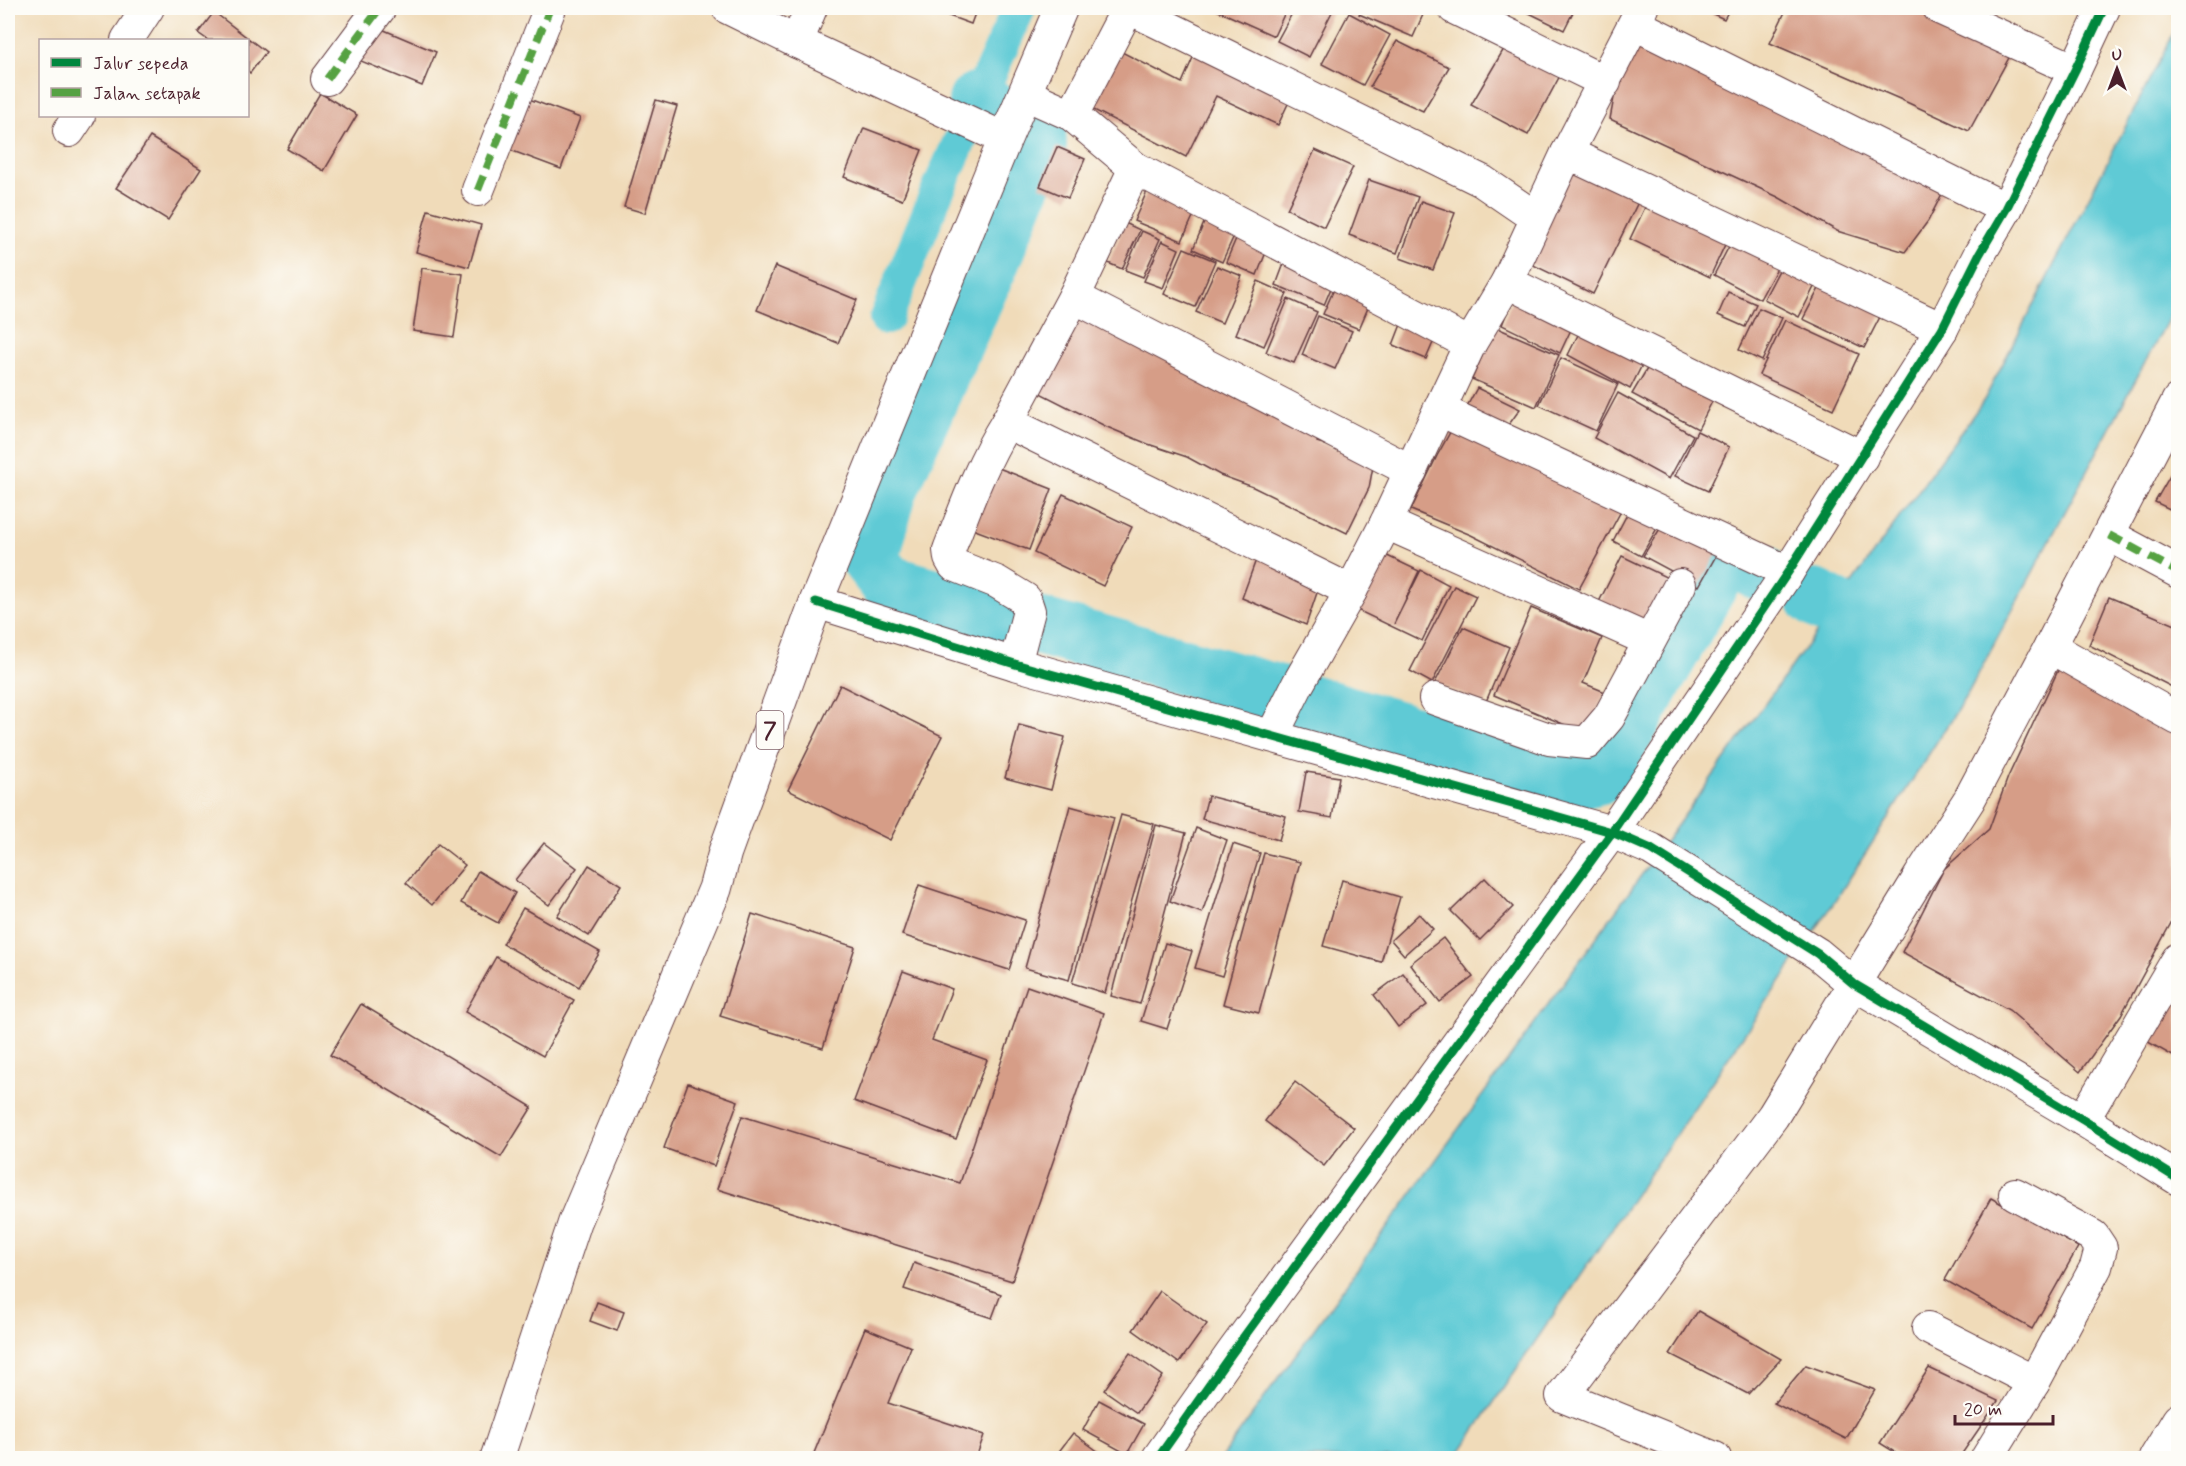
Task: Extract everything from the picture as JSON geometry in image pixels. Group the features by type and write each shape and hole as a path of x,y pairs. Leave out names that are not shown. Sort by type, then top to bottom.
{"highway":[{"name":"7","path":"497,1458 575,1222 715,889 725,852 816,602 993,133 1025,94 1061,8"}],"street":[{"path":"128,39 148,8"},
{"path":"327,79 380,8"},
{"path":"478,190 550,8"},
{"path":"729,8 940,110 993,133"},
{"path":"797,42 810,8"},
{"path":"1072,115 1128,8 1482,181 1536,218"},
{"path":"1454,8 1605,82"},
{"path":"1939,8 2075,70"},
{"path":"1158,1458 1611,832 1788,572 1942,329 1979,255 2006,209 2104,8"},
{"path":"1277,727 1386,523 1470,344 1507,282 1567,153 1638,16 2006,209"},
{"path":"1025,94 1072,115 1135,168 1470,344"},
{"path":"1567,153 1942,329"},
{"path":"1018,653 1029,611 1025,599 996,582 954,565 949,550 966,503 989,451 1074,297 1135,168"},
{"path":"1507,282 1862,457"},
{"path":"1074,297 1411,471"},
{"path":"1715,1458 1562,1396 1773,1116 1969,800 2178,400"},
{"path":"1440,410 1788,572"},
{"path":"1007,422 1351,591"},
{"path":"1386,523 1648,640"},
{"path":"2109,535 2178,572"},
{"path":"1435,699 1549,739 1587,742 1609,717 1648,640 1680,585"},
{"path":"816,602 1018,653 1277,727 1611,832 1651,849 1818,954 1854,984 2083,1119 2178,1179"},
{"path":"2050,647 2178,719"},
{"path":"2083,1119 2178,959"},
{"path":"1987,1458 2034,1382 2096,1267 2101,1248 2093,1236 2015,1194"},
{"path":"1928,1328 2034,1382"},
{"path":"2156,1458 2178,1420"}],"water":[{"path":"2178,25 2178,301 1968,693 1835,901 1456,1458 1221,1458 1984,400"}],"building":[{"path":"927,8 977,8 971,24"},
{"path":"1212,8 1287,8 1274,36"},
{"path":"1295,8 1334,8 1309,57 1277,41"},
{"path":"1362,8 1426,8 1413,37 1359,14"},
{"path":"1519,8 1575,8 1564,30"},
{"path":"1700,8 1730,8 1724,19"},
{"path":"1787,8 1921,8 1941,16 2011,54 1969,131 1770,43"},
{"path":"214,12 266,52 250,73 249,39 207,39 198,33"},
{"path":"1349,13 1390,35 1363,85 1322,64"},
{"path":"377,27 436,52 422,86 356,59"},
{"path":"1643,33 1948,182 1928,221 1905,252 1837,231 1778,197 1610,119 1619,71"},
{"path":"1397,41 1449,67 1423,111 1370,87"},
{"path":"1508,42 1563,70 1528,135 1471,105"},
{"path":"1198,46 1293,93 1278,125 1216,96 1186,157 1088,107 1118,50 1182,83"},
{"path":"320,93 357,115 324,171 287,149"},
{"path":"521,96 580,118 561,169 502,147"},
{"path":"656,100 677,106 645,213 624,207"},
{"path":"864,128 922,150 902,200 844,177"},
{"path":"150,137 201,169 168,220 116,188"},
{"path":"1057,147 1085,159 1068,198 1040,186"},
{"path":"1315,150 1353,167 1324,227 1287,209"},
{"path":"1575,164 1641,196 1593,294 1527,262"},
{"path":"1369,180 1418,197 1397,253 1349,235"},
{"path":"1148,189 1196,210 1182,241 1134,221"},
{"path":"1421,201 1455,213 1433,270 1400,258"},
{"path":"1648,201 1728,238 1710,277 1630,239"},
{"path":"428,210 481,225 469,267 416,252"},
{"path":"1209,211 1238,227 1222,262 1193,249"},
{"path":"1125,223 1140,230 1122,269 1108,263"},
{"path":"1241,227 1270,242 1257,275 1226,262"},
{"path":"1142,231 1160,239 1143,277 1125,270"},
{"path":"1735,235 1783,257 1760,299 1714,275"},
{"path":"1162,241 1179,249 1163,288 1144,281"},
{"path":"1184,248 1215,261 1195,307 1164,294"},
{"path":"1288,253 1336,276 1324,305 1276,285"},
{"path":"1785,259 1820,275 1799,317 1764,299"},
{"path":"775,266 857,300 838,343 757,310"},
{"path":"1217,266 1242,276 1222,323 1196,312"},
{"path":"422,268 463,274 454,337 413,331"},
{"path":"1339,278 1373,296 1359,329 1323,314"},
{"path":"1258,281 1287,294 1264,346 1236,334"},
{"path":"1823,281 1884,309 1864,348 1803,319"},
{"path":"1515,292 1576,319 1560,353 1502,325"},
{"path":"1728,292 1756,304 1745,327 1718,315"},
{"path":"1288,299 1317,312 1294,363 1266,352"},
{"path":"1759,308 1782,318 1762,361 1739,350"},
{"path":"1084,309 1322,427 1317,442 1374,461 1369,488 1347,533 1253,487 1220,475 1187,457 1107,427 1040,393"},
{"path":"1405,314 1438,331 1426,359 1393,345"},
{"path":"1318,316 1352,331 1335,369 1302,355"},
{"path":"1785,320 1859,354 1833,409 1759,375"},
{"path":"1583,325 1647,355 1630,389 1568,355"},
{"path":"1495,327 1559,355 1536,407 1472,379"},
{"path":"1561,358 1618,384 1596,431 1539,405"},
{"path":"1651,362 1718,390 1698,429 1632,394"},
{"path":"1477,388 1520,409 1505,430 1465,410"},
{"path":"1618,393 1693,435 1669,479 1594,438"},
{"path":"1453,427 1627,500 1579,589 1471,535 1411,510"},
{"path":"1697,431 1729,447 1708,491 1675,476"},
{"path":"2178,462 2178,513 2155,502"},
{"path":"991,465 1052,489 1029,550 967,527"},
{"path":"1063,494 1132,527 1103,586 1034,553"},
{"path":"1633,503 1664,516 1641,556 1613,541"},
{"path":"1666,519 1722,545 1699,586 1643,556"},
{"path":"1381,553 1419,571 1394,624 1421,570 1449,585 1422,641 1353,608"},
{"path":"1622,556 1670,579 1646,628 1598,604"},
{"path":"1257,557 1321,581 1306,625 1242,598"},
{"path":"1454,586 1476,596 1432,683 1410,671"},
{"path":"2109,597 2178,626 2178,690 2089,645"},
{"path":"1531,608 1602,638 1583,683 1605,692 1587,734 1494,695"},
{"path":"1463,627 1509,647 1485,704 1435,683"},
{"path":"2061,664 2178,729 2178,910 2121,1015 2080,1072 2009,1010 1902,952 1944,869 1989,829 2008,777"},
{"path":"840,685 942,736 890,840 788,790"},
{"path":"1019,725 1065,737 1051,790 1005,778"},
{"path":"1306,772 1339,777 1332,818 1299,812"},
{"path":"1208,796 1286,816 1279,840 1202,819"},
{"path":"1070,806 1114,818 1069,980 1025,968"},
{"path":"1121,815 1154,824 1105,993 1072,983"},
{"path":"1156,825 1186,833 1140,1004 1111,996"},
{"path":"1196,828 1227,840 1202,913 1170,901"},
{"path":"544,843 577,868 549,905 515,880"},
{"path":"438,844 465,865 432,905 406,883"},
{"path":"1233,844 1260,853 1222,976 1195,968"},
{"path":"1264,853 1300,862 1259,1013 1223,1004"},
{"path":"589,865 621,885 589,936 557,916"},
{"path":"478,871 515,893 498,923 461,903"},
{"path":"1485,878 1513,907 1480,940 1451,911"},
{"path":"1342,880 1400,897 1381,962 1323,946"},
{"path":"919,885 1025,920 1009,970 902,935"},
{"path":"523,908 600,952 579,987 503,944"},
{"path":"752,914 855,947 823,1048 720,1016"},
{"path":"1419,914 1433,929 1404,955 1391,940"},
{"path":"1443,938 1473,977 1440,1002 1410,964"},
{"path":"1165,943 1192,951 1167,1029 1141,1021"},
{"path":"496,957 574,1000 543,1056 465,1012"},
{"path":"903,971 952,989 932,1040 987,1060 956,1139 854,1101"},
{"path":"1403,973 1427,1005 1398,1027 1374,995"},
{"path":"2178,981 2178,1059 2141,1038"},
{"path":"1027,986 1104,1013 1012,1281 717,1189 742,1116 960,1183"},
{"path":"361,1004 532,1107 501,1157 330,1055"},
{"path":"1295,1082 1354,1128 1324,1166 1265,1121"},
{"path":"688,1083 738,1101 714,1166 664,1148"},
{"path":"1991,1198 2078,1247 2032,1329 1945,1280"},
{"path":"914,1263 1001,1294 992,1318 904,1289"},
{"path":"1160,1291 1207,1324 1179,1363 1133,1330"},
{"path":"597,1302 624,1312 617,1331 590,1321"},
{"path":"1698,1311 1781,1359 1748,1394 1670,1354"},
{"path":"865,1328 911,1347 888,1403 984,1435 976,1458 812,1458"},
{"path":"1130,1353 1163,1376 1137,1413 1104,1390"},
{"path":"1806,1365 1875,1390 1846,1439 1774,1403"},
{"path":"1929,1368 1998,1401 1959,1458 1904,1458 1880,1443"},
{"path":"1099,1400 1144,1424 1127,1454 1083,1430"},
{"path":"1073,1433 1107,1458 1054,1458"}],"waterway":[{"path":"886,318 934,199 1019,8"},
{"path":"977,101 994,110"},
{"path":"1029,127 1037,131 1038,145 989,266 888,492 870,560 889,584 1269,691 1572,782 1601,775 1722,562 1733,559 1760,572"},
{"path":"1815,598 1835,609 1903,635"}],"marked path":[{"path":"327,79 380,8"},
{"path":"478,190 550,8"},
{"path":"2109,535 2178,572"}],"cycle path":[{"path":"1158,1458 1612,832 1788,572 1942,329 1979,255 2006,209 2104,8"},
{"path":"816,602 1015,664 1612,832 1651,849 1818,954 1854,984 2178,1179"}]}
